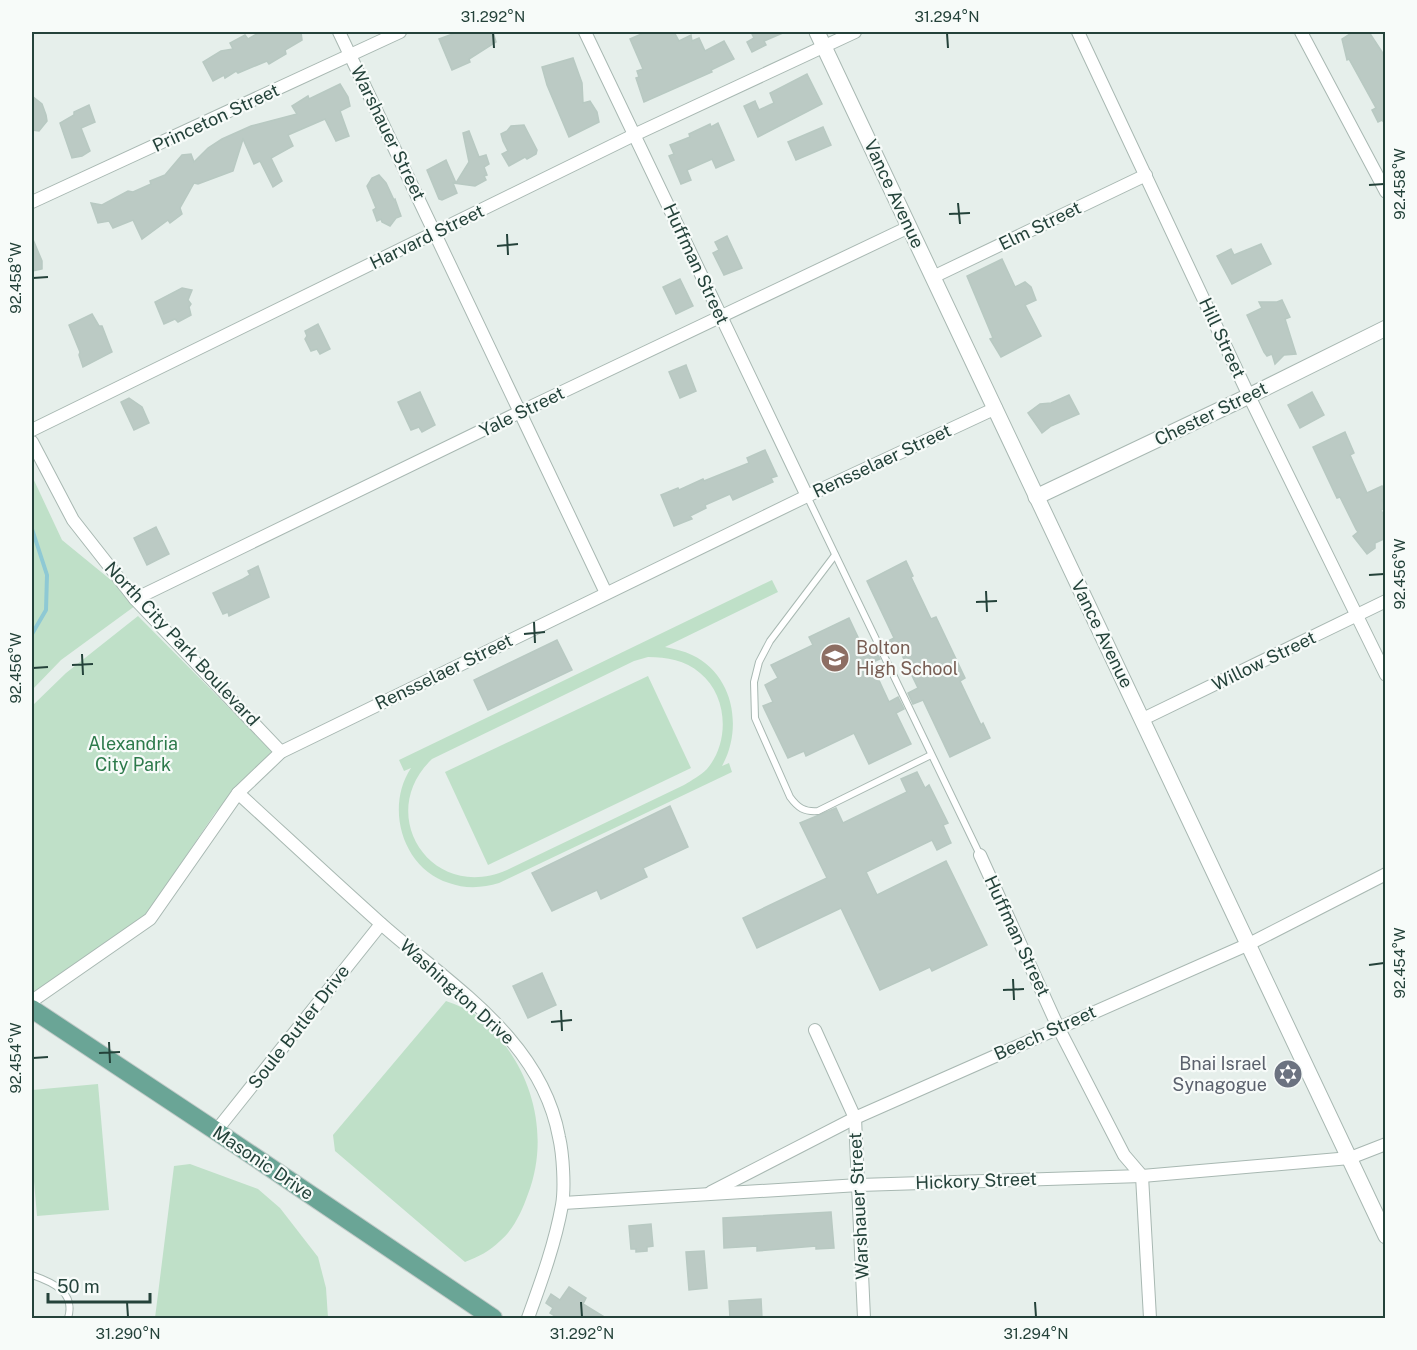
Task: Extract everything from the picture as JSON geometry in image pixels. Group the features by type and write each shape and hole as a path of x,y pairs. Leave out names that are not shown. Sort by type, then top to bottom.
{"main road":[{"name":"Masonic Drive","path":"32,1009 493,1318"}],"street":[{"name":"Warshauer Street","path":"339,32 606,593"},
{"name":"Princeton Street","path":"32,202 400,32"},
{"name":"Huffman Street","path":"585,32 807,496"},
{"name":"Harvard Street","path":"32,430 436,234 634,135 820,38 855,32"},
{"name":"Hill Street","path":"1078,32 1250,396 1386,675"},
{"path":"1300,32 1386,192"},
{"name":"Vance Avenue","path":"820,38 1386,1236"},
{"name":"Elm Street","path":"933,277 1146,175"},
{"name":"Yale Street","path":"135,599 909,227"},
{"name":"Chester Street","path":"1036,497 1250,396 1386,328"},
{"name":"Rensselaer Street","path":"32,1001 150,919 238,793 281,752 807,496 996,408"},
{"name":"North City Park Boulevard","path":"32,442 73,520 135,599 281,752"},
{"name":"Willow Street","path":"1143,719 1386,602"},
{"name":"Washington Drive","path":"238,793 381,924 486,1014 522,1052 545,1091 560,1137 563,1203 528,1318"},
{"name":"Huffman Street","path":"980,855 1058,1027 1124,1155 1142,1176"},
{"name":"Beech Street","path":"707,1195 855,1118 1249,944 1386,874"},
{"name":"Soule Butler Drive","path":"216,1131 381,924"},
{"name":"Warshauer Street","path":"815,1030 855,1118 864,1318"},
{"name":"Hickory Street","path":"563,1203 859,1185 1142,1176 1350,1158 1386,1144"},
{"path":"1142,1176 1150,1318"}],"lane":[{"path":"807,496 980,855"},
{"path":"835,555 770,641 759,662 754,682 755,717 790,797 797,806 807,812 818,811 932,755"},
{"path":"32,1275 52,1282 64,1291 69,1302 68,1318"}],"green space":[{"path":"32,476 62,540 139,603 61,660 32,690"},
{"path":"772,580 778,592 665,647 689,654 706,664 717,675 725,689 731,704 733,719 732,735 722,766 729,763 732,772 499,883 474,887 455,885 433,875 420,864 409,850 399,818 399,800 403,784 411,768 404,771 399,760","holes":["648,657 676,660 688,665 700,673 716,694 723,720 720,746 702,774 684,785 507,870 480,877 455,874 435,864 419,848 410,827 409,804 415,781 432,759 634,661"]},
{"name":"Alexandria City Park","path":"138,616 272,751 215,813 146,915 32,999 32,706 66,673"},
{"path":"648,676 691,768 488,865 445,772"},
{"path":"446,1001 482,1019 513,1057 530,1094 537,1134 534,1174 517,1219 496,1245 465,1262 335,1151 333,1135"},
{"path":"98,1084 109,1210 37,1216 32,1158 32,1090"},
{"path":"190,1164 258,1189 280,1208 318,1257 326,1288 328,1318 155,1318 174,1166"}],"building":[{"path":"260,32 301,32 302,40 285,50 286,54 269,64 267,61 238,73 236,71 225,78 224,75 213,81 203,62 221,51 233,49 230,43 245,35 248,39"},
{"path":"458,32 493,32 496,42 469,59 470,62 452,70 439,39"},
{"path":"646,32 674,32 679,41 691,35 692,41 699,38 705,51 724,41 734,59 711,70 712,72 644,102 636,78 639,77 637,71 643,69 630,39"},
{"path":"751,32 785,32 764,41 766,45 752,52 747,42 754,38"},
{"path":"1353,32 1369,32 1386,58 1386,125 1382,120 1378,122 1372,110 1376,108 1349,59 1347,60 1342,39"},
{"path":"573,58 582,83 583,103 590,101 597,112 599,122 569,137 547,85 542,67"},
{"path":"807,74 822,104 758,137 744,106 755,101 759,110 774,103 770,93"},
{"path":"340,84 348,97 350,106 340,111 349,136 336,141 325,119 288,135 293,146 271,158 282,181 273,187 260,161 254,164 243,139 233,171 198,184 194,183 180,208 182,214 170,223 168,220 142,239 133,220 113,228 109,221 98,223 91,203 102,205 128,191 133,192 151,184 150,181 165,175 182,155 191,154 194,162 208,148 222,139 251,126 297,114 292,106 308,96 309,99"},
{"path":"32,96 42,104 46,115 47,121 39,131 32,130"},
{"path":"89,105 95,122 81,128 90,151 72,158 60,123 74,115 74,112"},
{"path":"718,123 734,160 716,168 712,159 687,170 691,180 681,184 669,156 674,154 670,145 690,137 689,134 710,124 711,127"},
{"path":"524,125 537,150 536,154 509,166 502,154 508,151 501,134 511,126"},
{"path":"823,127 831,145 796,160 788,142"},
{"path":"469,131 479,157 486,155 489,164 484,167 486,180 475,186 453,183 457,193 442,200 439,199 427,170 446,160 456,183 469,162 463,133"},
{"path":"379,175 395,199 401,216 396,218 390,226 381,219 377,221 373,210 376,208 367,186 372,178"},
{"path":"727,236 742,268 724,275 713,253 719,250 715,242"},
{"path":"32,237 42,261 42,269 32,271"},
{"path":"1261,244 1271,264 1232,284 1217,256 1231,249 1234,255"},
{"path":"1002,259 1015,287 1025,282 1031,287 1036,300 1025,305 1041,336 1001,357 990,339 993,338 967,276"},
{"path":"680,279 693,306 676,314 663,287"},
{"path":"182,288 192,290 188,300 191,304 189,307 191,315 178,322 175,319 164,324 155,302"},
{"path":"1282,300 1290,317 1285,319 1296,354 1284,355 1275,364 1272,354 1267,356 1264,352 1247,315 1262,308 1259,302"},
{"path":"92,314 99,326 102,326 112,352 83,367 80,352 69,325"},
{"path":"318,324 330,349 320,354 317,349 311,351 305,339 307,336 305,331"},
{"path":"686,365 696,391 680,398 669,372"},
{"path":"420,392 435,425 422,432 419,427 411,430 398,402"},
{"path":"1312,392 1324,415 1300,428 1288,405"},
{"path":"1069,395 1079,414 1051,426 1042,433 1028,413 1040,404 1051,403"},
{"path":"129,398 142,407 149,423 134,430 121,402"},
{"path":"1345,432 1354,453 1350,455 1367,493 1382,486 1386,492 1386,498 1382,500 1386,508 1381,510 1386,519 1386,538 1375,543 1375,548 1367,554 1353,536 1358,532 1340,497 1337,498 1313,447"},
{"path":"765,450 777,476 771,478 773,482 733,500 730,494 705,505 706,508 690,516 692,519 674,526 661,495 749,463 747,458"},
{"path":"156,527 169,554 147,565 134,538"},
{"path":"906,561 931,619 936,617 965,678 960,681 981,725 983,723 990,738 950,757 923,700 913,704 908,693 918,688 899,649 889,654 884,643 894,638 867,581"},
{"path":"258,566 269,597 229,616 228,612 223,614 213,593 250,575 248,571"},
{"path":"849,618 865,652 874,648 880,659 871,663 889,702 898,697 904,709 896,713 911,744 869,764 854,733 806,756 804,751 788,758 763,706 773,702 765,685 778,678 771,665 813,645 809,637"},
{"path":"557,640 572,670 488,710 474,680"},
{"path":"917,772 925,788 929,785 948,823 943,825 951,843 937,850 932,840 866,872 877,895 946,861 987,945 932,971 930,967 880,990 841,908 757,948 743,918 827,878 800,823 836,808 843,823 907,792 901,779"},
{"path":"670,806 688,847 643,868 647,877 601,899 597,890 552,911 532,873"},
{"path":"542,973 556,1005 528,1018 513,986"},
{"path":"831,1212 834,1248 816,1249 816,1246 757,1251 757,1246 724,1248 723,1218"},
{"path":"651,1224 653,1246 647,1247 647,1251 636,1252 636,1249 631,1249 629,1226"},
{"path":"704,1251 707,1288 689,1290 686,1252"},
{"path":"569,1287 586,1298 583,1304 606,1318 558,1318 550,1313 553,1308 546,1303 551,1294 560,1300"},
{"path":"761,1299 762,1318 730,1318 729,1301"}],"waterway":[{"path":"32,529 47,575 46,610 32,634"}],"place":[{"name":"Bolton High School","path":"835,658"},
{"name":"Bnai Israel Synagogue","path":"1288,1074"}]}
